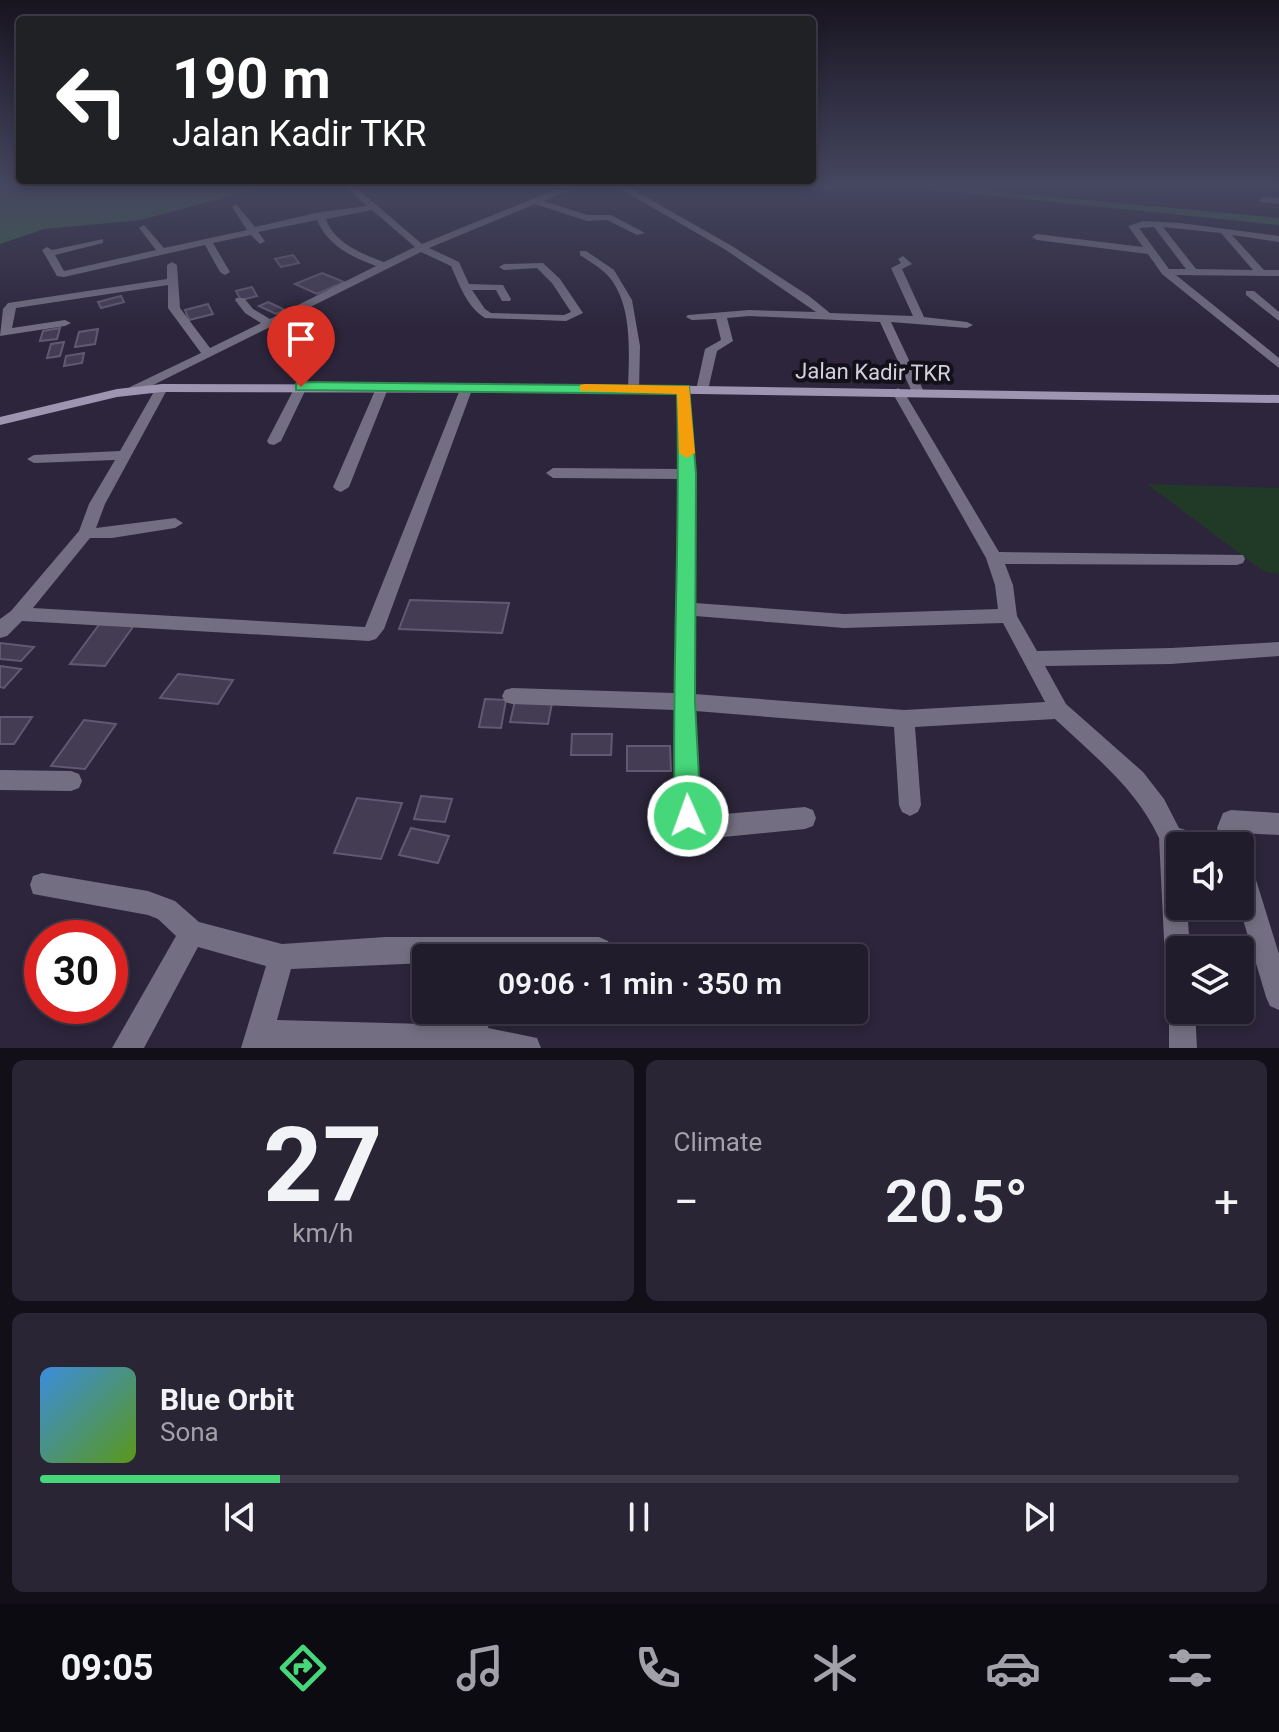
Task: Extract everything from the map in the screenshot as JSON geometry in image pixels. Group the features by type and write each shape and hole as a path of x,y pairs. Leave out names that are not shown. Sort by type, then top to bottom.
{"street":[{"path":"148,233 161,251"},
{"path":"100,241 48,251 61,274 64,274 207,241 260,233"},
{"path":"329,233 354,256 385,266"},
{"path":"403,233 421,248 455,264 481,311 497,318 566,318 577,313 556,281 539,265 504,267"},
{"path":"135,390 421,248 458,233"},
{"path":"702,233 805,298 827,316"},
{"path":"1138,233 1166,272 1279,364"},
{"path":"1163,233 1193,272"},
{"path":"1225,233 1279,239"},
{"path":"1225,233 1261,273"},
{"path":"1037,237 1150,251"},
{"path":"207,241 225,272"},
{"path":"583,253 616,278 626,299 635,347 634,389"},
{"path":"903,259 907,264 896,268 920,320"},
{"path":"172,265 174,308 207,353"},
{"path":"1166,272 1279,273"},
{"path":"65,323 3,332 10,307 173,284"},
{"path":"465,287 499,287 506,299"},
{"path":"1250,293 1279,318"},
{"path":"240,300 249,311 269,323"},
{"path":"720,314 727,341 711,349 693,390 688,474 684,702 691,823 703,828 805,818"},
{"path":"692,317 720,314 827,316 967,325"},
{"path":"884,319 908,392 994,558 1004,585 1008,616 1030,659 1059,710 1135,779 1156,806 1169,832"},
{"path":"341,487 383,386"},
{"name":"Jalan Kadir TKR","path":"0,421 135,390 162,388 383,386 1279,399"},
{"path":"274,441 301,387"},
{"path":"18,614 369,634 375,629 467,387"},
{"path":"0,631 86,533 97,504 162,388"},
{"path":"34,459 124,455"},
{"path":"553,473 688,474"},
{"path":"86,533 112,533 175,523"},
{"path":"994,558 1237,559"},
{"path":"686,609 844,621 1008,616"},
{"path":"1030,659 1171,656 1279,649"},
{"path":"512,696 684,702 904,719 1059,710"},
{"path":"904,719 910,805"},
{"path":"0,780 71,781"},
{"path":"1229,832 1231,821 1279,824"},
{"path":"42,885 158,906 192,933 282,957 385,950 412,951"},
{"path":"1254,914 1279,997"},
{"path":"126,1048 133,1041 192,933"},
{"path":"282,957 258,1040 471,1039 527,1048"},
{"path":"471,1039 475,1024"},
{"path":"1182,1024 1183,1048"}],"shaded area":[{"path":"0,233 33,233 0,244"},
{"path":"1147,484 1279,488 1279,574 1263,571"}],"building":[{"path":"293,255 299,263 281,267 275,259"},
{"path":"322,273 344,282 317,294 295,284"},
{"path":"252,287 257,296 241,300 236,291"},
{"path":"121,296 124,302 101,308 98,302"},
{"path":"268,302 285,310 276,314 259,306"},
{"path":"208,304 213,314 189,320 185,310"},
{"path":"60,328 57,339 40,341 43,331"},
{"path":"98,329 95,344 75,347 79,332"},
{"path":"64,342 60,356 47,358 51,344"},
{"path":"84,353 82,363 64,366 66,356"},
{"path":"410,600 509,603 502,633 399,629"},
{"path":"101,622 135,624 105,666 70,664"},
{"path":"0,643 34,647 21,661 0,659"},
{"path":"0,666 21,669 4,688 0,687"},
{"path":"178,674 233,680 218,704 160,698"},
{"path":"485,699 506,700 501,728 479,727"},
{"path":"515,701 552,703 548,724 510,722"},
{"path":"0,717 32,717 14,744 0,744"},
{"path":"84,720 116,724 85,769 51,766"},
{"path":"572,734 612,734 611,755 571,755"},
{"path":"627,746 670,746 671,771 627,771"},
{"path":"421,796 452,799 445,822 414,819"},
{"path":"357,798 402,803 381,859 334,853"},
{"path":"411,828 449,836 438,863 399,855"}],"slow traffic":[{"path":"585,388 684,390 687,453"}],"route":[{"path":"301,387 684,390 688,474 684,702 688,816"}]}
